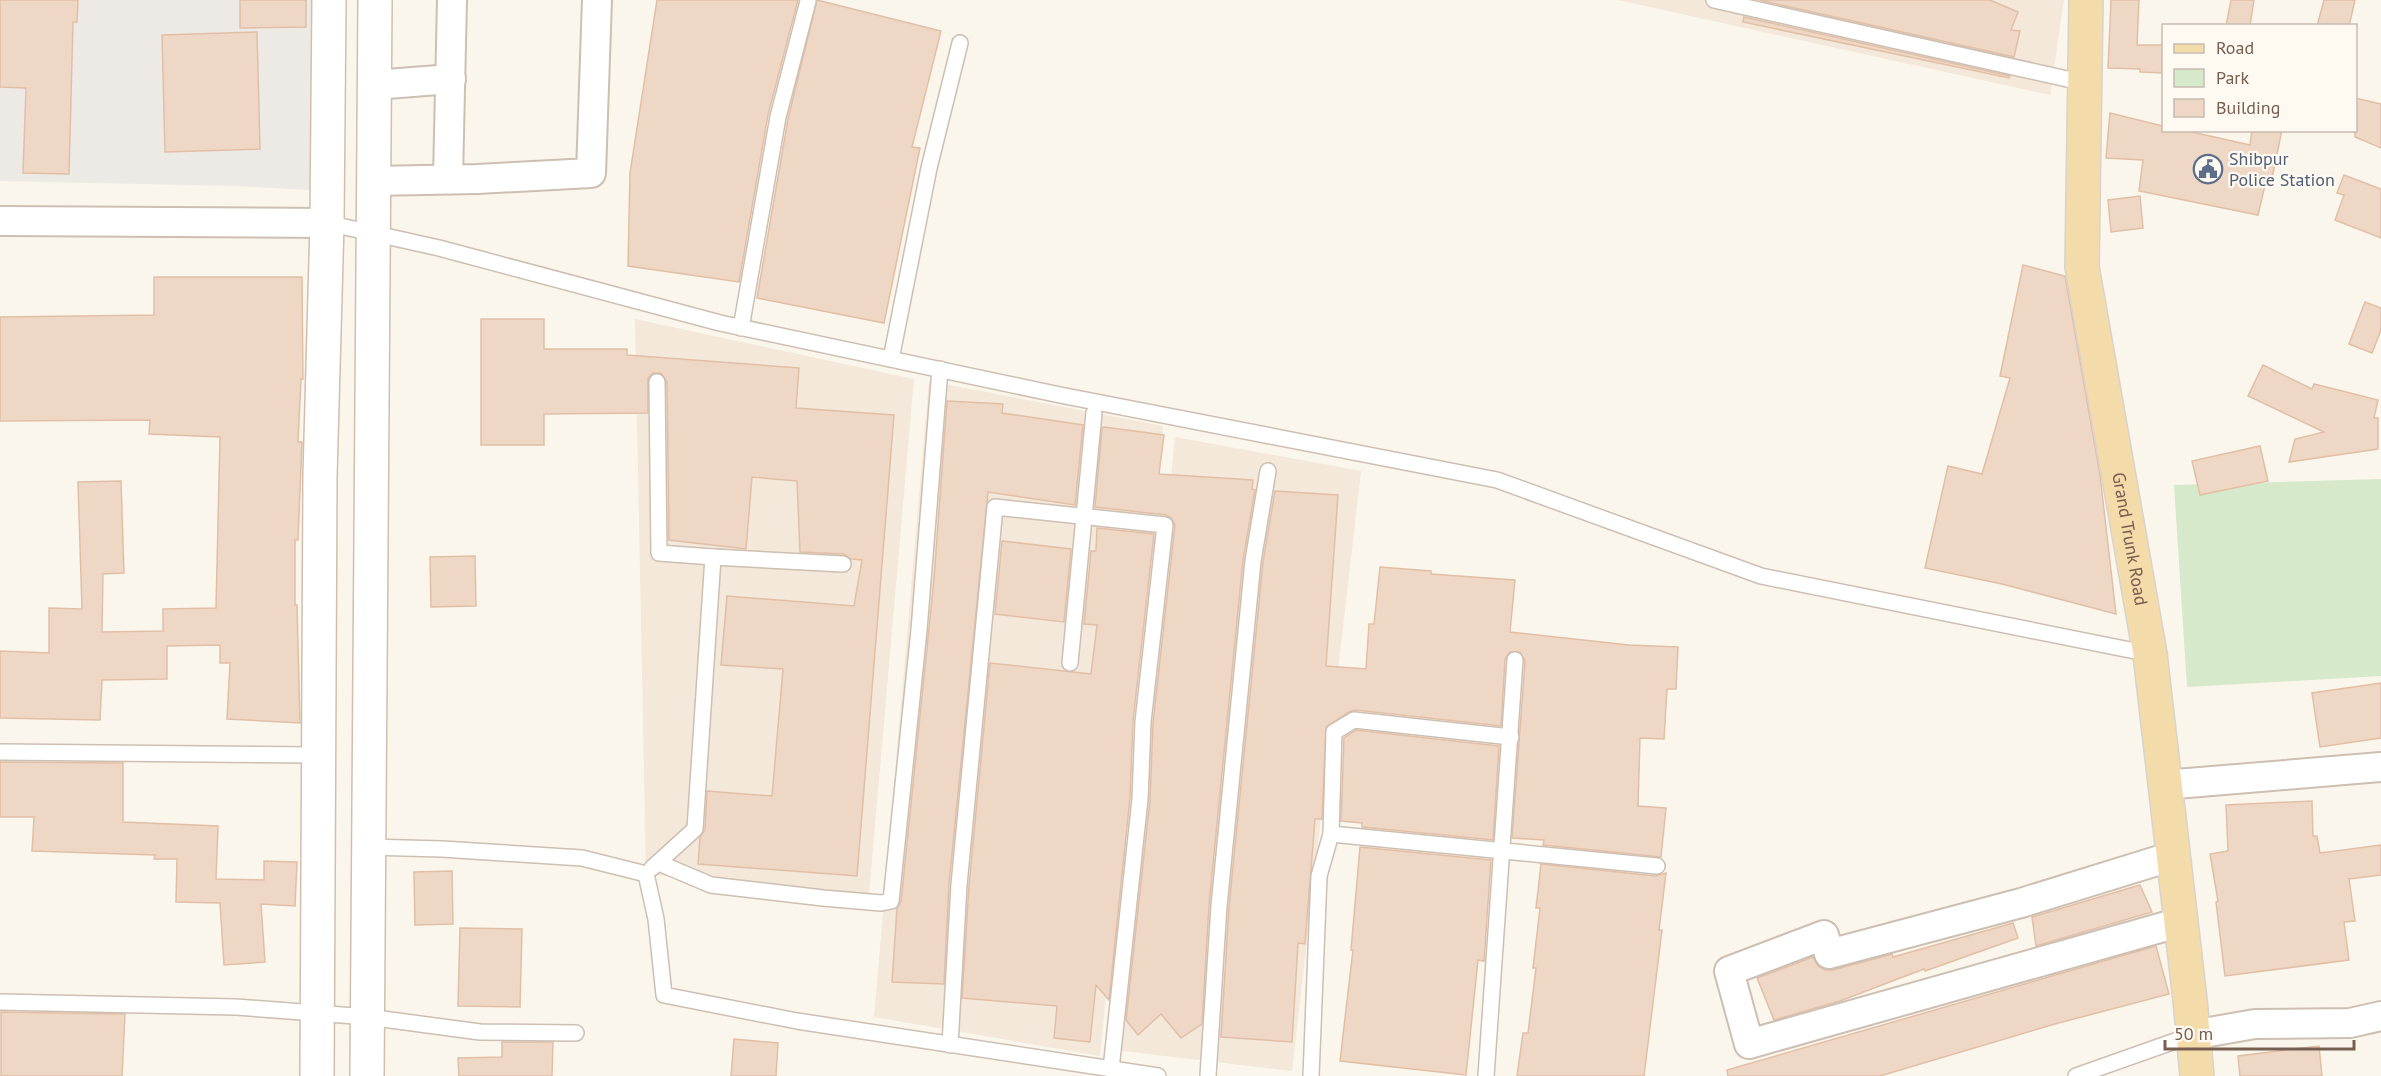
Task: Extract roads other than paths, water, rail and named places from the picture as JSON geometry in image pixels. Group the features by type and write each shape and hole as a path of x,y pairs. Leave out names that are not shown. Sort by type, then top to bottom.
{"main road":[{"path":"317,1076 320,476 327,223 329,0"},
{"path":"367,1076 375,0"},
{"name":"Grand Trunk Road","path":"2083,1 2085,83 2082,267 2150,654 2197,1076"}],"street":[{"path":"448,180 452,0"},
{"path":"372,181 591,173 597,0"},
{"path":"374,85 451,79"},
{"path":"0,221 327,223"},
{"path":"2164,785 2381,766"},
{"path":"2173,856 2021,903 1829,954 1824,934 1729,971 1749,1044 2181,922"},
{"path":"2192,1035 2255,1024 2350,1023 2381,1016"}],"lane":[{"path":"1714,0 2085,83"},
{"path":"741,328 778,117 808,1"},
{"path":"891,359 929,168 960,43"},
{"path":"327,223 439,248 741,328 1497,480 1761,576 2150,654"},
{"path":"659,862 711,885 846,900 881,903 891,901 919,630 940,369"},
{"path":"657,382 659,553 843,564"},
{"path":"1070,663 1094,413"},
{"path":"1208,1076 1219,906 1253,561 1268,471"},
{"path":"950,1045 959,885 995,507 1165,525 1143,722 1140,799 1111,1069"},
{"path":"646,874 695,829 713,557"},
{"path":"1486,1076 1515,660"},
{"path":"1311,1076 1319,876 1331,834 1334,732 1354,720 1511,736"},
{"path":"0,753 319,755"},
{"path":"1331,834 1657,866"},
{"path":"368,847 442,849 582,858 646,874"},
{"path":"646,874 656,919 664,995 797,1021 1158,1076"},
{"path":"0,1002 177,1005 319,1012 480,1032 576,1033"},
{"path":"2076,1076 2192,1035"}],"place":[{"name":"Shibpur Police Station","path":"2208,169"}]}
